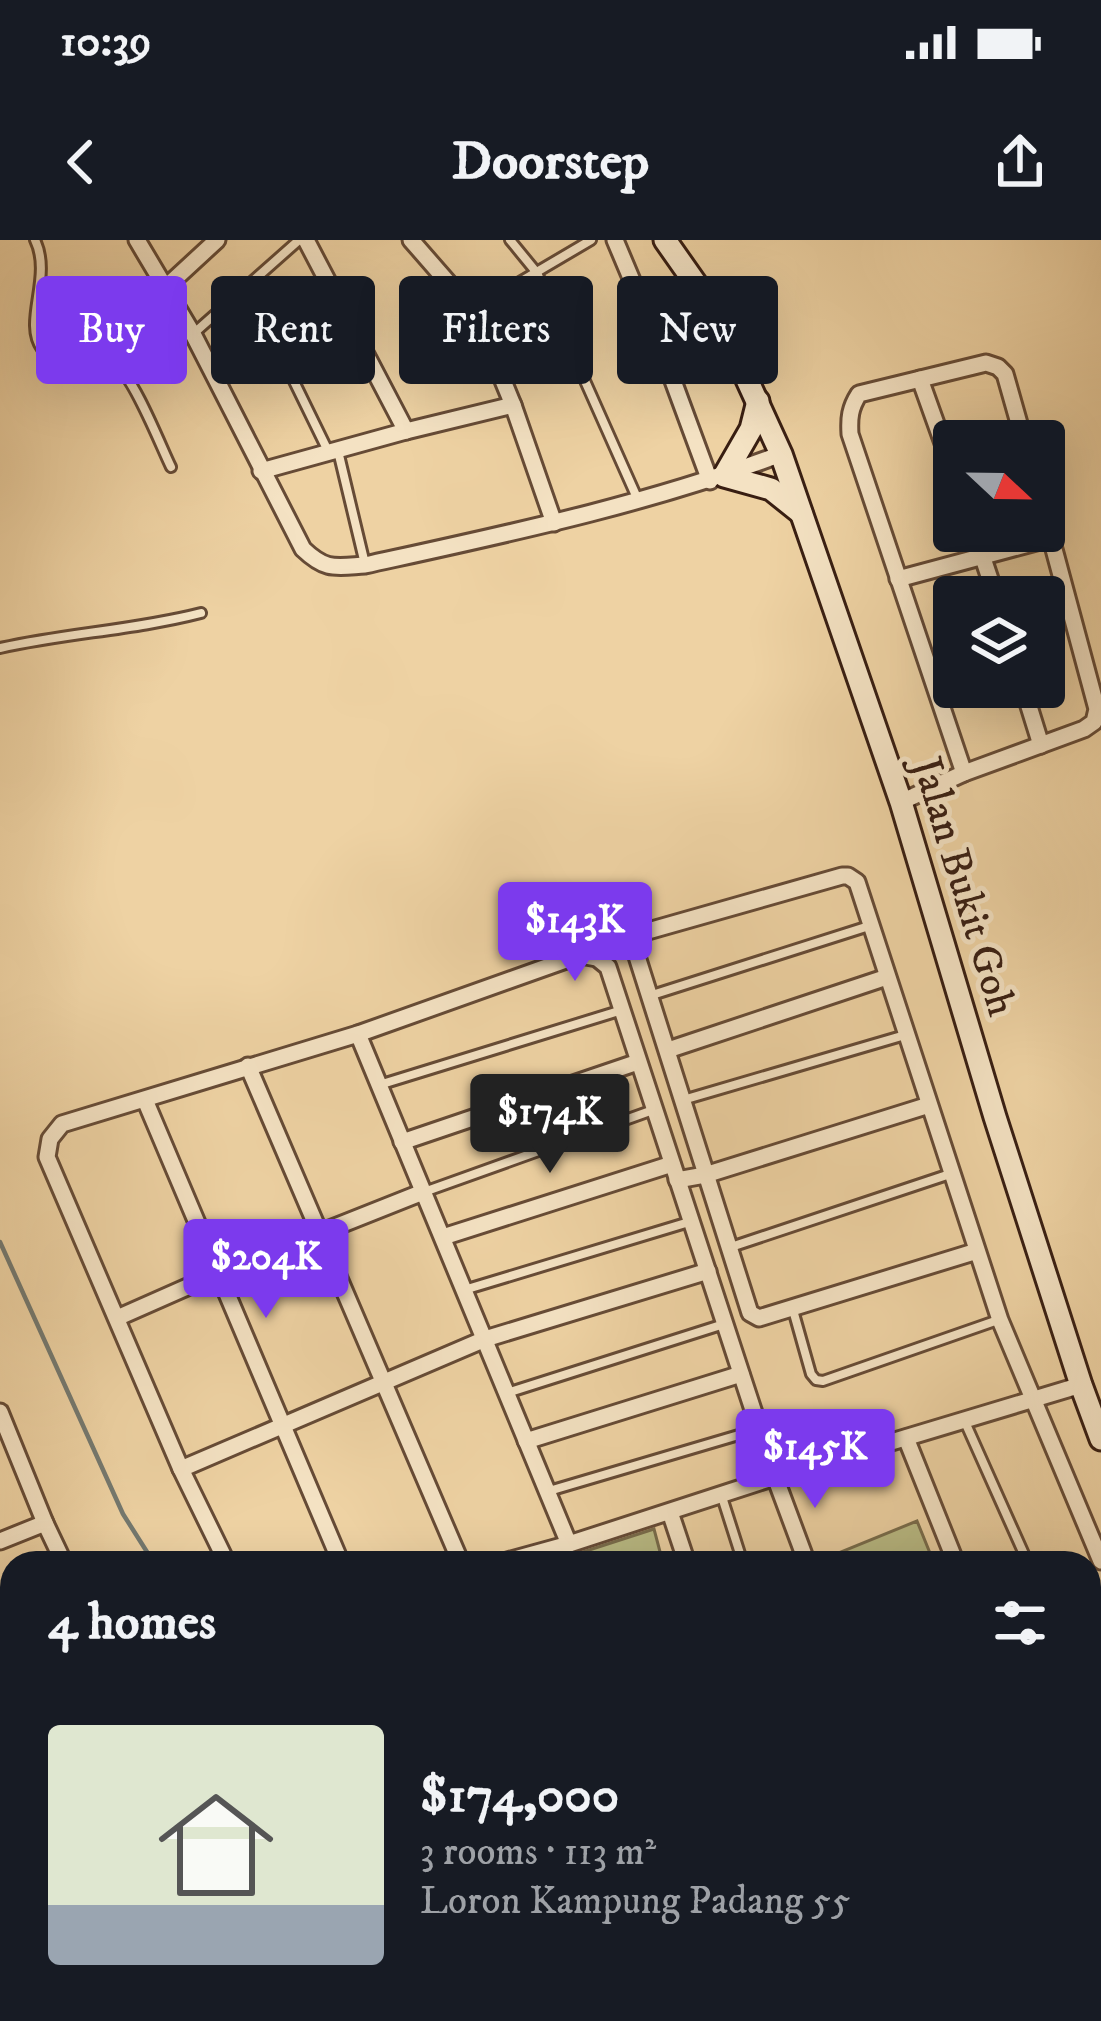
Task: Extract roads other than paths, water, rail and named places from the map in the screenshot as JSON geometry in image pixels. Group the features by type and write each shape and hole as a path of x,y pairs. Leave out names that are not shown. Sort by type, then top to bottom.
{"main road":[{"name":"Jalan Bukit Goh","path":"665,240 717,314 781,454 901,802 995,1117 1101,1438"},
{"path":"758,401 751,429 717,478 770,489 801,513"}],"street":[{"path":"137,240 158,276"},
{"path":"178,276 217,240"},
{"path":"303,240 406,431"},
{"path":"411,240 442,276"},
{"path":"614,240 717,478"},
{"path":"187,324 303,549 317,562 333,567 365,566 639,502 781,454"},
{"path":"964,773 850,434 849,418 860,394 986,363 1005,374 1018,420"},
{"path":"920,379 935,420"},
{"path":"504,384 554,523"},
{"path":"261,472 513,405"},
{"path":"982,552 989,576"},
{"path":"898,579 998,552"},
{"path":"901,802 1094,722 1097,709 1055,552"},
{"path":"1030,708 1041,745"},
{"path":"977,1251 759,1318 750,1313 634,947 641,933 848,876 857,882 1000,1320 1097,1551"},
{"path":"221,1551 47,1157 50,1139 62,1124 358,1034 580,955 597,958 608,967 803,1551"},
{"path":"668,1050 887,977"},
{"path":"358,1034 569,1544"},
{"path":"403,1142 638,1062"},
{"path":"248,1066 455,1551"},
{"path":"145,1100 336,1551"},
{"path":"443,1237 674,1172 705,1175 929,1105"},
{"path":"116,1318 423,1192"},
{"path":"181,1469 485,1339 707,1271"},
{"path":"526,1441 741,1374"},
{"path":"544,1551 1081,1385"},
{"path":"0,1412 58,1551"},
{"path":"906,1438 951,1551"},
{"path":"670,1512 683,1551"},
{"path":"0,1541 45,1523"}],"lane":[{"path":"35,240 44,262 34,330 41,349 61,366 81,372 117,368 130,378 171,467"},
{"path":"261,276 303,240"},
{"path":"510,240 537,274 639,502"},
{"path":"533,276 591,240"},
{"path":"193,334 211,319"},
{"path":"298,384 333,452 365,566"},
{"path":"0,647 201,614"},
{"path":"649,996 870,926"},
{"path":"379,1085 623,1009"},
{"path":"683,1100 906,1034"},
{"path":"423,1192 655,1110"},
{"path":"729,1247 952,1173"},
{"path":"464,1290 691,1221"},
{"path":"792,1308 811,1374 823,1381 1000,1320"},
{"path":"507,1393 726,1323"},
{"path":"964,1420 1023,1551"},
{"path":"548,1492 760,1429"},
{"path":"722,1496 738,1551"}],"waterway":[{"path":"0,1242 123,1514 146,1551"}]}
